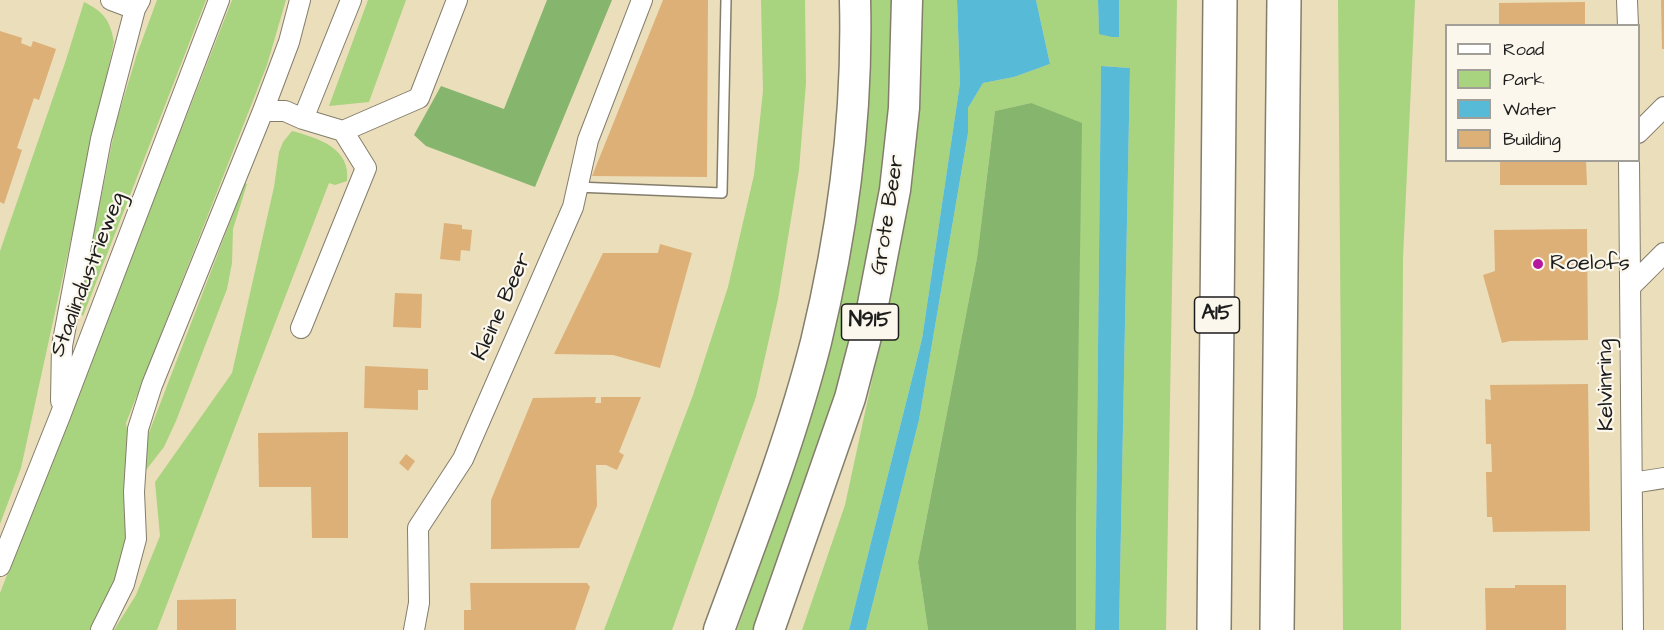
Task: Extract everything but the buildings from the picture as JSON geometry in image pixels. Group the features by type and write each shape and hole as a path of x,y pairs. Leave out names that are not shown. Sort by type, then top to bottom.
{"highway":[{"name":"A15","path":"1214,630 1220,0"},
{"path":"1277,630 1284,0"},
{"path":"1278,572 1296,630"}],"main road":[{"name":"Grote Beer","path":"720,630 783,453 818,331 838,234 854,116 855,0"},
{"name":"Grote Beer","path":"769,630 850,398 870,325 896,178 904,108 907,0"}],"street":[{"path":"60,416 62,346 101,139 138,4 111,0"},
{"name":"Staalindustrieweg","path":"0,566 60,416 219,0"},
{"path":"100,630 124,584 136,539 134,492 138,429 152,385 263,111 289,42 300,0"},
{"path":"303,119 351,0"},
{"path":"263,111 285,111 343,131 419,98 457,0"},
{"name":"Kleine Beer","path":"414,630 419,603 418,528 463,459 573,207 588,140 642,0"},
{"path":"1627,0 1628,24"},
{"path":"1640,130 1664,107"},
{"path":"301,328 366,168 343,131"},
{"name":"Kelvinring","path":"1629,162 1633,630"},
{"path":"1630,287 1664,253"},
{"path":"1632,483 1664,478"}],"lane":[{"path":"577,187 722,193 726,0"}],"green space":[{"path":"157,0 206,0 83,316 79,313 79,308 116,123 137,54"},
{"path":"232,0 286,0 267,65 126,423 142,536 95,630 0,630 0,593"},
{"path":"368,0 406,0 369,102 329,106"},
{"path":"547,0 612,0 535,187 426,146 414,135 441,86 504,109"},
{"path":"761,0 805,0 806,83 799,170 778,299 756,397 672,630 604,630 693,395 728,287 754,175 763,91"},
{"path":"869,0 894,0 891,119 878,220 840,389 757,630 737,630 777,516 833,331 865,143"},
{"path":"922,0 957,0 960,83 922,339 849,630 802,630 845,505 885,320 919,76"},
{"path":"1036,0 1098,0 1099,33 1119,36 1119,0 1177,0 1166,630 1119,630 1130,68 1101,66 1095,630 1076,630 1076,509 1031,103 995,111 977,258 918,562 928,630 866,630 919,420 968,133 968,108 983,83 1014,77 1050,64"},
{"path":"1338,0 1415,0 1403,258 1401,630 1343,630"},
{"path":"84,2 97,9 105,18 114,42 21,468 0,524 0,251"},
{"path":"1031,103 1082,123 1076,630 928,630 918,562 977,258 995,111"},
{"path":"292,131 331,146 344,160 347,181 335,185 329,183 157,630 114,630 136,595 160,536 155,482 232,373 274,187 279,152 283,142"},
{"path":"245,183 247,184 233,229 232,263 227,289 176,421 164,447 146,470 145,443"}],"water":[{"path":"957,0 1036,0 1050,64 1014,77 983,83 968,108 968,133 919,420 866,630 849,630 922,339 960,83"},
{"path":"1098,0 1119,0 1119,37 1099,34"},
{"path":"1101,66 1130,68 1119,630 1095,630"}],"place":[{"name":"Roelofs","path":"1538,264"}]}
